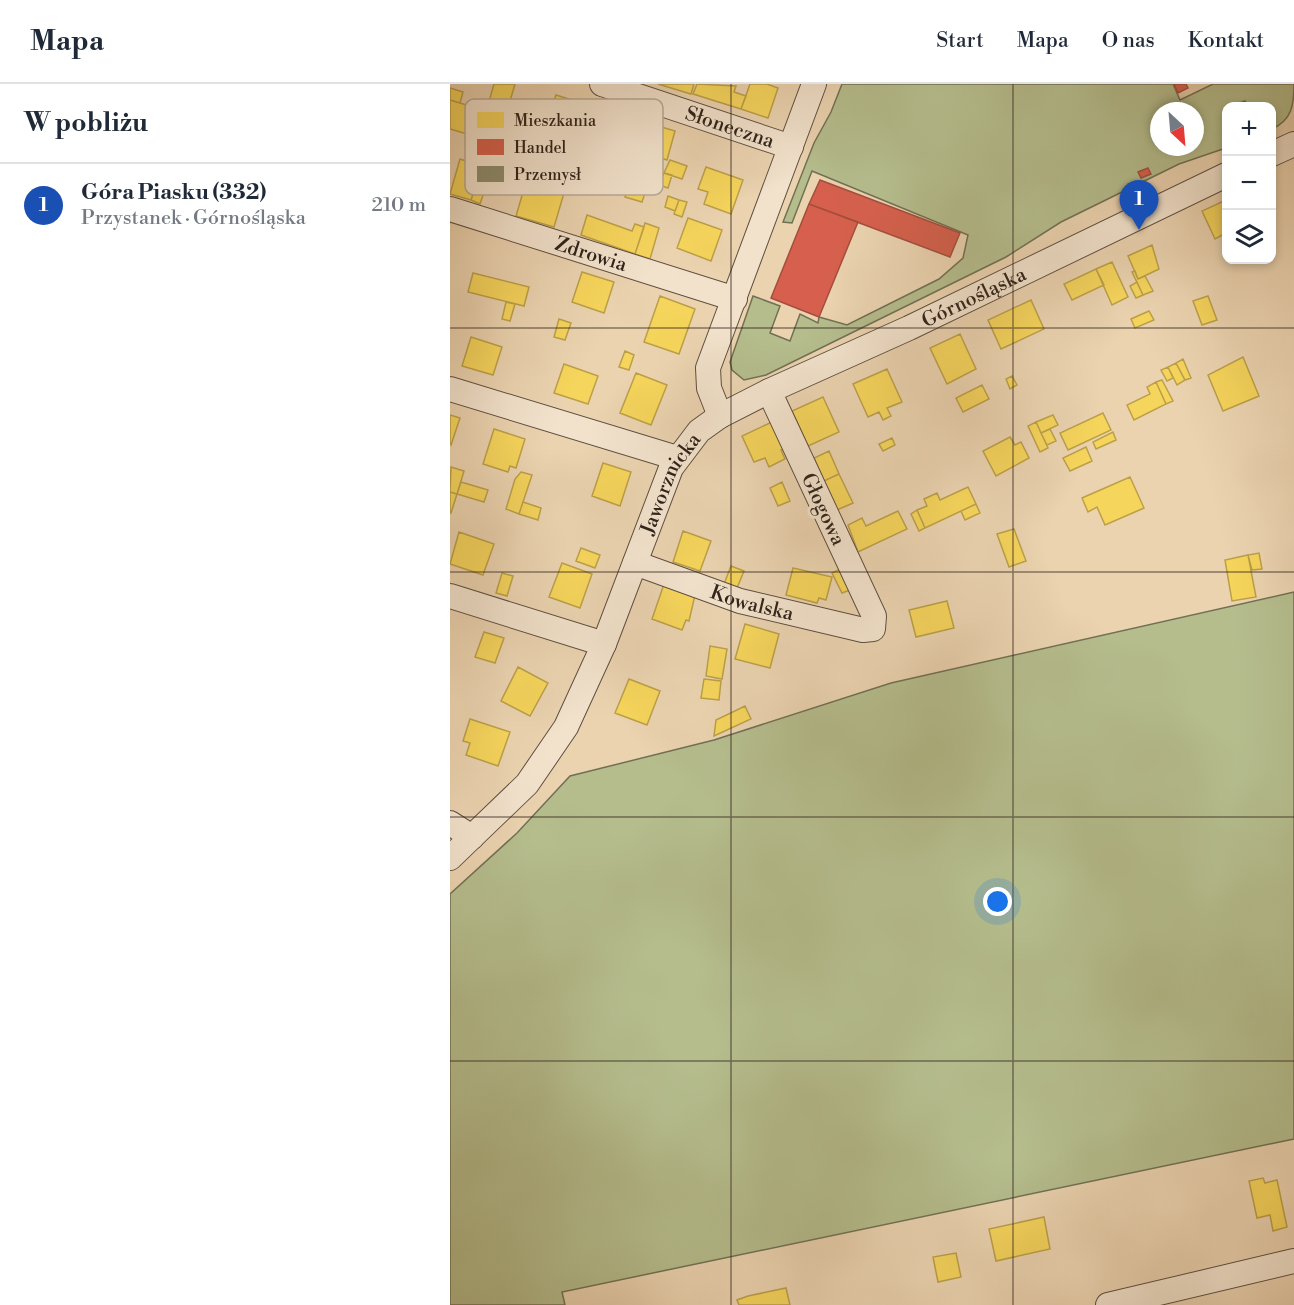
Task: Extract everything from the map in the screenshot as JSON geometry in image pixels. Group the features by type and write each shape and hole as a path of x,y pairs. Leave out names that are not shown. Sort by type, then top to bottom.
{"street":[{"name":"Słoneczna","path":"602,84 647,99"},
{"name":"Jaworznicka","path":"450,858 527,784 566,727 604,644 677,458 699,431 720,416 709,388 708,368 814,84"},
{"name":"Słoneczna","path":"663,104 791,147"},
{"path":"1276,152 1294,144"},
{"name":"Górnośląska","path":"720,416 1222,178"},
{"name":"Zdrowia","path":"450,209 735,299"},
{"path":"450,389 677,458"},
{"name":"Głogowa","path":"769,391 874,616 873,629"},
{"name":"Kowalska","path":"635,563 740,601 862,630 873,629"},
{"path":"450,596 604,644"},
{"path":"450,823 472,837"},
{"path":"1108,1305 1294,1261"}],"green space":[{"path":"842,84 1173,84 1180,100 1213,84 1294,84 1288,116 1276,127 1276,102 1222,102 1222,149 1204,155 1204,102 1150,102 1150,156 1202,156 1179,164 1061,222 1006,257 766,375 744,380 732,370 730,362 753,296 780,306 770,333 790,341 800,314 818,323 819,317 847,325 939,279 963,258 968,235 812,171 792,223 783,222 814,143 831,112"},
{"path":"1294,592 1294,1139 562,1292 565,1305 450,1305 450,894 517,833 570,776 714,740 891,683"}],"building: Mieszkania":[{"path":"494,84 515,84 511,99 490,99"},
{"path":"658,84 694,84 691,94"},
{"path":"697,84 736,86 734,92 746,96 741,109 693,94"},
{"path":"750,84 767,84 778,88 768,118 741,109"},
{"path":"450,88 463,92 460,103 450,100"},
{"path":"556,95 569,99 555,99"},
{"path":"450,100 465,105 465,133 450,129"},
{"path":"663,127 675,131 667,160 663,159"},
{"path":"460,159 465,161 465,195 473,195 471,200 450,194"},
{"path":"670,160 687,166 682,179 664,173"},
{"path":"706,167 743,180 731,214 704,204 708,192 698,189"},
{"path":"664,173 672,175 668,188 663,186"},
{"path":"473,195 483,195 480,204 471,200"},
{"path":"522,195 563,195 554,227 516,216"},
{"path":"626,195 644,195 642,202 625,197"},
{"path":"668,196 679,200 675,211 665,207"},
{"path":"679,200 687,202 682,217 674,214"},
{"path":"1222,202 1222,235 1215,239 1202,211"},
{"path":"587,215 632,231 635,224 644,227 635,254 581,235"},
{"path":"688,218 722,230 711,261 677,248"},
{"path":"645,223 659,228 650,259 635,254"},
{"path":"1152,245 1159,269 1138,279 1128,256"},
{"path":"1112,262 1128,297 1112,305 1096,269"},
{"path":"1096,269 1104,285 1072,300 1064,284"},
{"path":"1135,271 1138,279 1145,276 1153,291 1143,295 1132,272"},
{"path":"582,272 614,282 604,313 572,302"},
{"path":"473,273 529,287 524,306 468,292"},
{"path":"1137,282 1143,295 1136,298 1130,286"},
{"path":"660,296 695,309 679,354 644,342"},
{"path":"1208,296 1217,320 1202,325 1193,301"},
{"path":"1031,300 1044,329 1001,349 988,320"},
{"path":"506,302 515,304 510,321 502,319"},
{"path":"1149,311 1154,320 1135,328 1131,319"},
{"path":"559,319 571,323 565,340 554,337"},
{"path":"960,334 976,369 947,384 930,348"},
{"path":"471,337 502,347 493,375 462,366"},
{"path":"625,351 634,355 629,370 619,367"},
{"path":"1243,357 1259,396 1223,411 1208,375"},
{"path":"1183,359 1191,378 1185,380 1176,363"},
{"path":"1176,363 1185,380 1177,385 1168,367"},
{"path":"564,364 598,376 588,404 554,393"},
{"path":"1168,367 1173,378 1167,381 1161,370"},
{"path":"887,369 902,402 887,408 891,416 883,420 879,412 868,417 853,384"},
{"path":"636,373 667,385 651,425 620,413"},
{"path":"1012,376 1017,385 1010,389 1006,379"},
{"path":"1162,380 1173,401 1166,404 1156,382"},
{"path":"1156,382 1166,404 1134,420 1127,405 1150,394 1147,387"},
{"path":"982,385 989,399 963,412 956,398"},
{"path":"823,397 839,432 808,446 792,411"},
{"path":"1103,413 1111,430 1068,450 1060,433"},
{"path":"450,415 460,418 451,445 450,444"},
{"path":"1053,415 1058,425 1041,433 1036,422"},
{"path":"772,422 784,449 781,450 785,459 769,467 765,458 754,462 742,436"},
{"path":"1036,422 1048,448 1040,452 1028,426"},
{"path":"494,429 525,439 516,468 510,466 508,472 483,464"},
{"path":"1050,429 1056,441 1047,445 1041,433"},
{"path":"1113,432 1116,440 1096,449 1093,442"},
{"path":"1010,437 1015,445 1021,442 1029,458 996,476 983,451"},
{"path":"892,438 895,445 883,451 879,444"},
{"path":"1086,447 1092,461 1070,471 1063,458"},
{"path":"829,451 839,474 824,481 814,458"},
{"path":"603,463 631,472 620,506 592,496"},
{"path":"451,467 464,471 457,494 450,492"},
{"path":"521,472 532,475 519,514 506,509 515,479"},
{"path":"839,474 853,503 837,510 824,481"},
{"path":"1130,477 1144,508 1105,525 1097,507 1088,512 1082,498"},
{"path":"461,482 488,490 484,502 457,494"},
{"path":"782,482 790,501 778,506 770,488"},
{"path":"968,487 976,504 925,528 917,510 927,506 924,499 937,493 940,500"},
{"path":"450,492 457,494 451,513 450,513"},
{"path":"523,502 541,508 538,520 519,514"},
{"path":"976,504 980,513 965,520 961,511"},
{"path":"917,510 925,528 919,531 911,514"},
{"path":"898,511 907,529 858,552 848,525 862,518 866,526"},
{"path":"1014,529 1026,561 1009,567 997,534"},
{"path":"683,531 711,541 700,571 673,562"},
{"path":"459,532 494,544 483,575 450,564"},
{"path":"581,548 600,555 595,568 576,561"},
{"path":"1259,553 1262,569 1252,570 1248,555"},
{"path":"1248,555 1256,597 1232,601 1225,560"},
{"path":"562,563 592,574 580,608 549,597"},
{"path":"731,566 744,571 737,588 724,584"},
{"path":"793,568 832,577 826,600 819,598 817,603 786,595"},
{"path":"840,569 850,590 842,593 832,573"},
{"path":"502,573 513,576 507,596 496,593"},
{"path":"664,584 695,595 689,621 686,620 682,630 652,619"},
{"path":"947,601 954,628 916,637 909,610"},
{"path":"745,624 779,634 770,668 735,659"},
{"path":"484,632 504,638 495,663 475,657"},
{"path":"710,646 727,649 722,679 706,676"},
{"path":"518,667 548,683 530,716 501,701"},
{"path":"629,679 660,691 647,725 615,713"},
{"path":"704,679 721,681 719,700 701,698"},
{"path":"745,706 751,719 714,736 716,720"},
{"path":"470,719 510,732 498,766 466,755 470,743 463,741"},
{"path":"1263,1178 1265,1183 1277,1180 1287,1227 1273,1231 1270,1215 1257,1218 1249,1181"},
{"path":"1044,1217 1050,1249 996,1261 989,1229"},
{"path":"956,1253 961,1277 938,1282 933,1257"},
{"path":"786,1288 790,1305 739,1305 737,1300 748,1296"}],"building: Handel":[{"path":"1174,84 1186,84 1188,88 1178,93"},
{"path":"1148,168 1151,174 1141,178 1138,172"},
{"path":"820,180 960,233 950,257 809,204"},
{"path":"809,204 858,222 819,317 771,298"}],"place":[{"name":"Góra Piasku (332)","path":"1139,230"}]}
